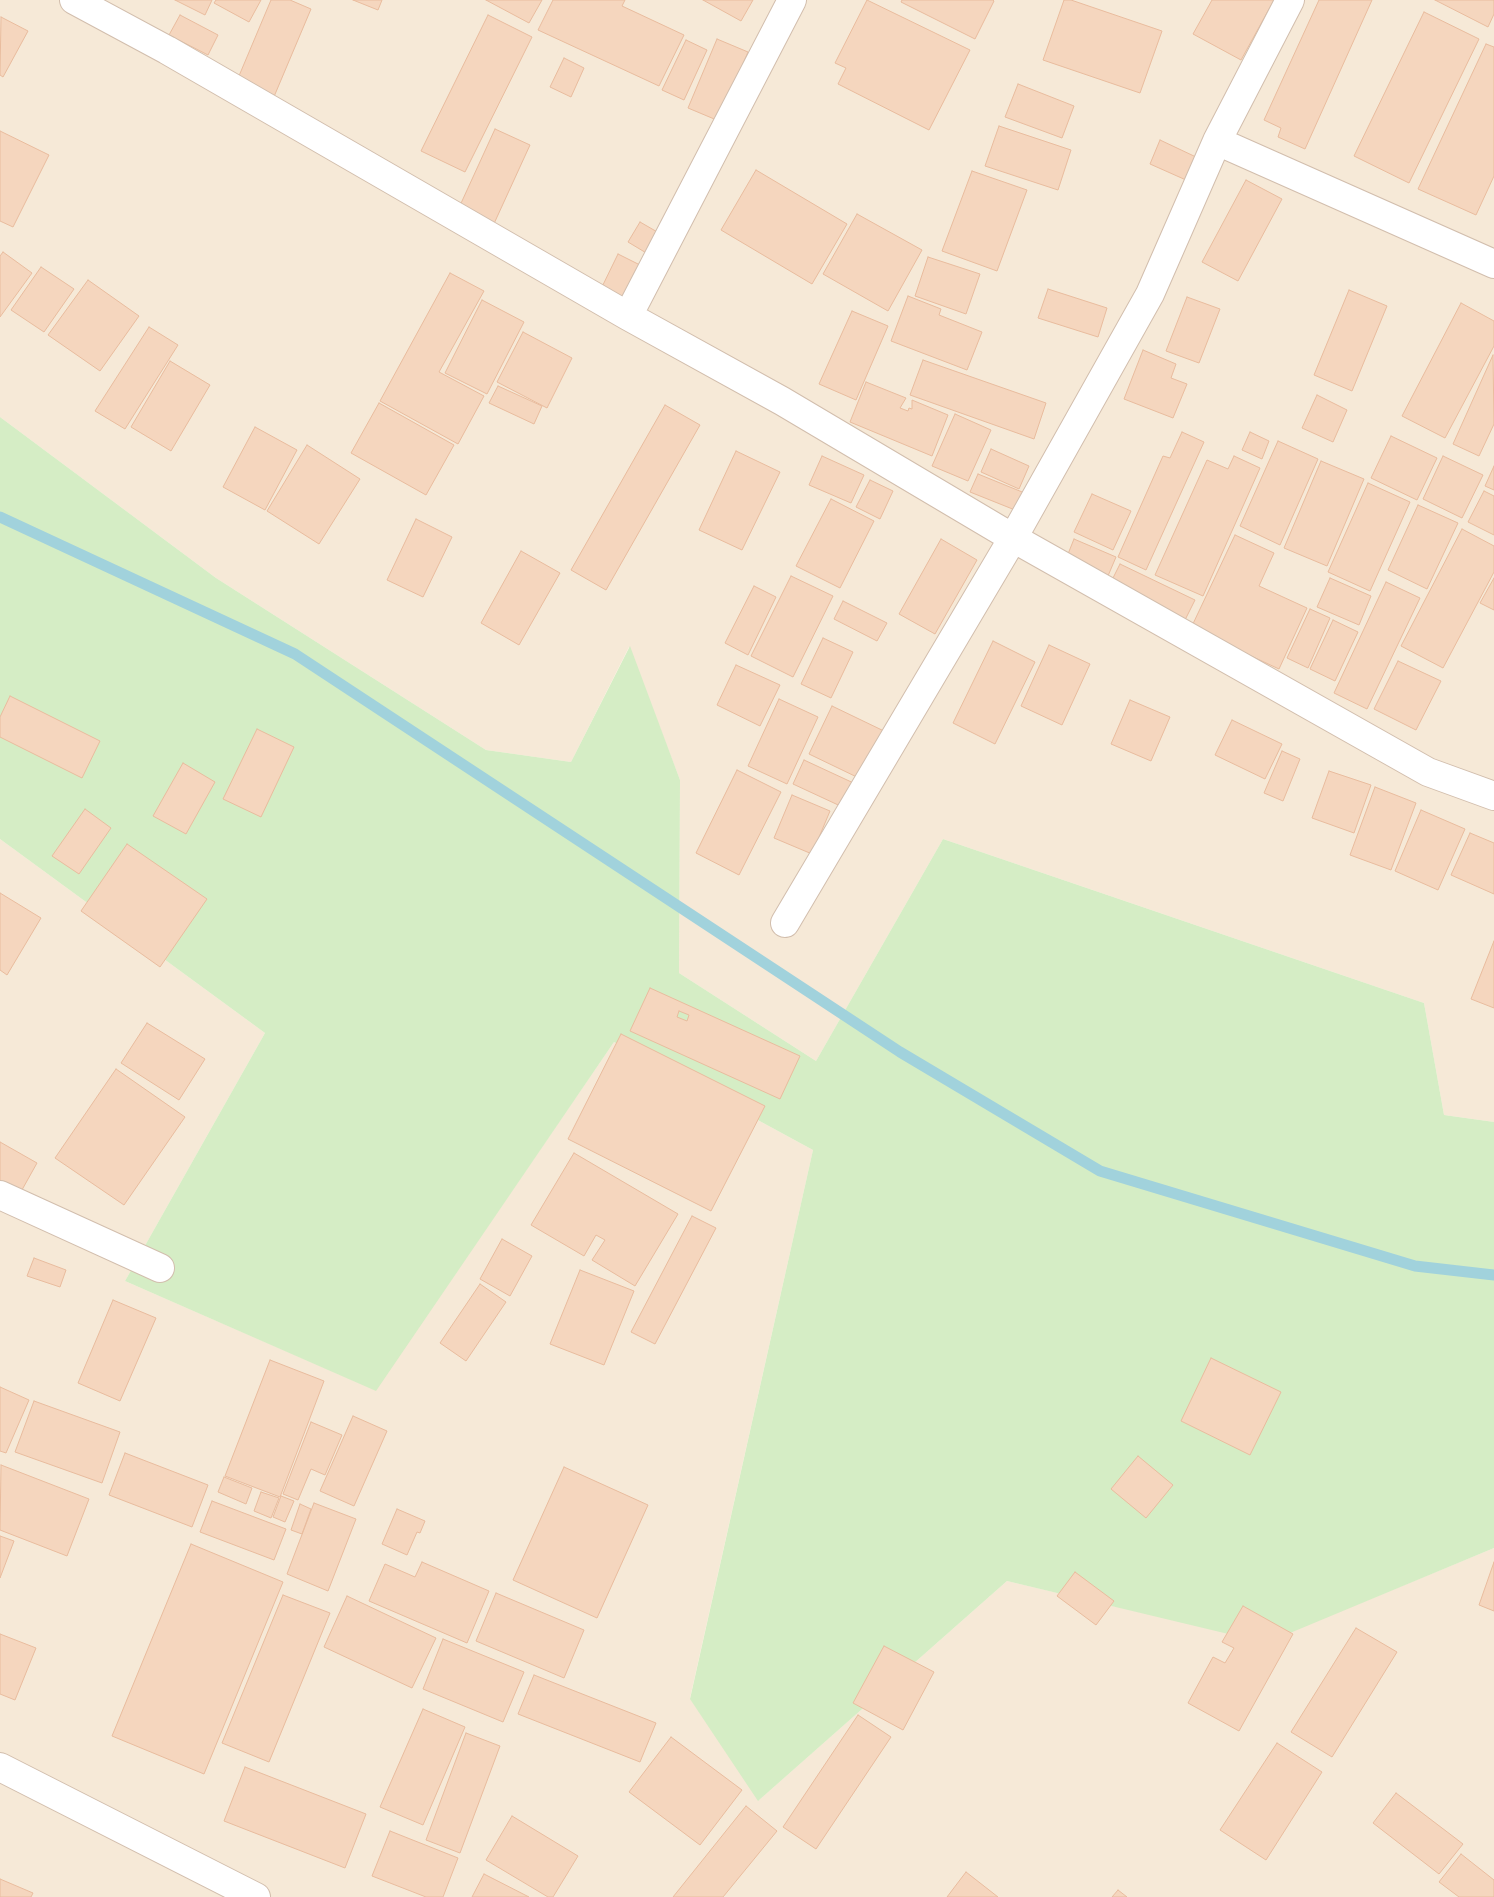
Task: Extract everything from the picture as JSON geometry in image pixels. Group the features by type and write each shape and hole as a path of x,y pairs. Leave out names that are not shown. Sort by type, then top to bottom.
{"street":[{"path":"74,0 167,50 628,316 782,401 1013,538 1428,772 1494,796"},
{"path":"628,316 792,0"},
{"path":"786,923 1013,538 1150,294 1217,141 1290,0"},
{"path":"1217,141 1494,264"},
{"path":"0,1195 160,1268"},
{"path":"0,1767 256,1897"}],"shaded area":[{"path":"0,0 1494,0 1494,1122 1444,1115 1424,1003 943,839 816,1061 679,973 680,780 629,647 571,762 486,750 216,578 0,417"},
{"path":"0,839 265,1033 125,1281 375,1390 614,1042 813,1150 690,1698 759,1800 1007,1581 1266,1642 1494,1548 1494,1897 0,1897"}],"green space":[{"path":"0,417 216,578 486,750 571,762 630,646 680,780 679,973 816,1061 943,839 1424,1003 1444,1115 1494,1122 1494,1548 1266,1643 1007,1581 758,1801 690,1699 813,1150 614,1042 376,1391 125,1281 265,1033 0,839"}],"building":[{"path":"175,0 212,0 205,15"},
{"path":"216,0 261,0 249,22 214,3"},
{"path":"271,0 290,0 311,9 273,99 236,83"},
{"path":"353,0 382,0 378,10"},
{"path":"486,0 542,0 529,23"},
{"path":"553,0 625,0 622,6 684,35 659,86 538,30"},
{"path":"703,0 753,0 741,21"},
{"path":"867,0 970,50 929,130 838,84 846,68 835,63"},
{"path":"902,0 994,1 975,39 901,2"},
{"path":"1064,0 1071,0 1162,31 1140,93 1043,60"},
{"path":"1212,0 1274,0 1241,60 1193,34"},
{"path":"1319,0 1372,0 1305,149 1278,137 1281,128 1264,120"},
{"path":"1435,0 1494,0 1494,14 1488,27"},
{"path":"1424,12 1479,39 1409,183 1354,156"},
{"path":"180,15 218,35 208,55 169,35"},
{"path":"488,15 532,37 465,172 421,151"},
{"path":"1,17 28,31 3,77 0,75"},
{"path":"717,39 748,52 719,121 688,108"},
{"path":"686,40 707,50 684,100 662,90"},
{"path":"1486,44 1494,47 1494,176 1476,215 1418,189"},
{"path":"564,58 584,68 571,97 550,87"},
{"path":"1018,84 1074,106 1062,138 1005,117"},
{"path":"999,126 1071,150 1058,190 985,166"},
{"path":"495,129 530,145 492,228 457,212"},
{"path":"0,131 49,155 13,227 0,221"},
{"path":"1160,140 1196,157 1186,180 1150,164"},
{"path":"756,170 847,224 812,284 721,230"},
{"path":"972,171 1027,190 997,271 942,251"},
{"path":"1246,180 1282,199 1238,281 1202,262"},
{"path":"857,214 922,250 888,311 823,274"},
{"path":"640,222 666,237 653,257 628,242"},
{"path":"3,252 32,273 0,317 0,256"},
{"path":"618,254 642,266 622,305 599,293"},
{"path":"928,257 980,274 966,314 915,296"},
{"path":"41,267 74,289 44,332 11,310"},
{"path":"450,273 484,291 439,372 484,396 458,444 380,401"},
{"path":"88,280 139,316 100,371 48,335"},
{"path":"1048,289 1107,308 1098,337 1038,318"},
{"path":"1349,290 1387,306 1352,391 1314,375"},
{"path":"908,296 941,309 939,315 982,332 967,370 891,341"},
{"path":"1187,297 1220,309 1199,363 1166,351"},
{"path":"482,300 524,322 487,394 445,373"},
{"path":"1461,303 1494,321 1494,346 1445,438 1402,416"},
{"path":"852,311 888,326 856,400 819,384"},
{"path":"149,327 178,345 125,429 95,411"},
{"path":"523,332 572,358 547,408 497,382"},
{"path":"1143,350 1176,364 1171,378 1187,384 1173,418 1124,399"},
{"path":"1493,355 1494,424 1479,456 1453,444"},
{"path":"923,360 1046,403 1034,439 910,395"},
{"path":"170,361 210,385 171,451 131,427"},
{"path":"866,382 906,398 900,408 908,411 909,408 912,409 912,400 948,415 932,456 850,422"},
{"path":"498,386 542,406 534,424 489,403"},
{"path":"1317,395 1347,410 1333,442 1302,428"},
{"path":"379,403 454,445 426,495 351,453"},
{"path":"665,405 700,425 606,590 571,570"},
{"path":"955,414 991,430 968,481 932,466"},
{"path":"255,427 297,450 265,510 223,487"},
{"path":"1182,432 1204,442 1146,570 1118,557 1163,456 1170,458"},
{"path":"1250,432 1269,441 1262,459 1242,450"},
{"path":"1391,436 1437,458 1417,500 1371,478"},
{"path":"1278,441 1318,459 1280,545 1240,526"},
{"path":"307,445 360,479 319,544 267,511"},
{"path":"991,449 1029,466 1019,489 981,472"},
{"path":"736,451 780,472 742,550 699,530"},
{"path":"822,456 864,475 851,503 809,485"},
{"path":"1234,456 1260,468 1203,596 1155,575 1207,460 1228,469"},
{"path":"1443,456 1483,475 1462,518 1423,499"},
{"path":"1321,461 1364,479 1327,566 1284,548"},
{"path":"1494,466 1494,490 1485,486"},
{"path":"978,474 1032,496 1025,514 970,492"},
{"path":"870,480 893,491 880,519 856,507"},
{"path":"1368,483 1410,502 1370,591 1328,572"},
{"path":"1484,491 1494,496 1494,535 1468,522"},
{"path":"1092,494 1131,511 1113,550 1074,532"},
{"path":"831,499 874,521 840,588 796,566"},
{"path":"1418,505 1458,523 1427,589 1388,570"},
{"path":"416,519 452,537 423,597 387,580"},
{"path":"1462,529 1494,546 1494,572 1443,668 1401,646"},
{"path":"1235,535 1274,553 1259,586 1307,608 1279,669 1191,628"},
{"path":"941,539 977,560 935,634 899,614"},
{"path":"1074,539 1116,557 1105,583 1064,564"},
{"path":"521,551 560,573 519,645 481,623"},
{"path":"1120,564 1195,600 1183,624 1108,588"},
{"path":"791,576 833,596 793,677 751,656"},
{"path":"1330,578 1371,596 1359,625 1317,607"},
{"path":"1494,578 1494,610 1480,603"},
{"path":"1386,582 1420,598 1367,709 1334,693"},
{"path":"754,586 776,597 748,655 725,643"},
{"path":"843,601 887,623 877,641 834,619"},
{"path":"1310,609 1330,618 1308,668 1287,658"},
{"path":"1333,620 1358,632 1335,681 1310,669"},
{"path":"823,638 853,652 831,698 801,684"},
{"path":"993,641 1035,662 995,744 953,723"},
{"path":"1049,645 1090,664 1062,725 1021,706"},
{"path":"1398,661 1441,681 1416,730 1374,709"},
{"path":"736,665 780,685 760,726 717,705"},
{"path":"10,696 100,741 82,778 0,737 0,717"},
{"path":"779,699 818,717 787,784 748,766"},
{"path":"1130,700 1170,717 1151,761 1111,744"},
{"path":"832,706 886,732 863,780 809,754"},
{"path":"1232,720 1282,744 1265,779 1215,755"},
{"path":"257,729 294,747 261,817 223,799"},
{"path":"1282,751 1300,759 1283,801 1264,793"},
{"path":"804,760 860,786 849,810 793,784"},
{"path":"183,763 215,782 186,834 153,816"},
{"path":"737,770 781,792 739,875 696,853"},
{"path":"1329,771 1371,785 1354,833 1312,818"},
{"path":"1375,787 1416,803 1391,870 1350,855"},
{"path":"792,795 830,811 812,854 774,838"},
{"path":"85,809 111,828 79,874 52,856"},
{"path":"1421,810 1465,829 1438,890 1395,871"},
{"path":"1470,833 1494,843 1494,894 1451,875"},
{"path":"127,844 207,899 160,967 81,911"},
{"path":"0,893 41,918 7,975 0,970"},
{"path":"1494,941 1494,1008 1471,999"},
{"path":"650,988 800,1056 780,1099 630,1031","holes":["679,1011 689,1015 687,1021 677,1017"]},
{"path":"147,1023 205,1059 179,1100 121,1063"},
{"path":"621,1034 765,1106 711,1211 568,1139"},
{"path":"116,1069 185,1117 124,1205 55,1158"},
{"path":"0,1142 37,1163 18,1197 0,1186"},
{"path":"574,1153 678,1214 635,1286 592,1260 605,1240 596,1235 584,1256 531,1225"},
{"path":"692,1216 716,1228 655,1344 631,1332"},
{"path":"502,1239 532,1256 510,1296 480,1279"},
{"path":"34,1258 66,1270 60,1287 27,1276"},
{"path":"580,1270 634,1291 604,1365 550,1344"},
{"path":"480,1284 506,1302 466,1361 440,1343"},
{"path":"113,1300 156,1318 120,1401 78,1383"},
{"path":"1211,1358 1281,1392 1250,1455 1181,1421"},
{"path":"270,1360 324,1381 280,1497 225,1476"},
{"path":"0,1387 29,1400 6,1453 0,1451"},
{"path":"34,1401 120,1432 102,1483 15,1452"},
{"path":"353,1416 387,1431 354,1506 320,1491"},
{"path":"311,1422 342,1435 325,1475 311,1469 298,1500 283,1494"},
{"path":"125,1453 208,1485 192,1527 109,1495"},
{"path":"1138,1456 1173,1485 1146,1518 1111,1489"},
{"path":"1,1465 89,1499 67,1556 0,1530"},
{"path":"564,1467 648,1505 597,1618 513,1580"},
{"path":"224,1477 252,1488 246,1504 218,1492"},
{"path":"261,1492 279,1498 271,1518 254,1511"},
{"path":"281,1496 294,1501 285,1522 273,1517"},
{"path":"212,1501 286,1529 274,1560 200,1532"},
{"path":"314,1503 356,1519 328,1591 287,1574"},
{"path":"300,1504 311,1509 302,1534 291,1530"},
{"path":"397,1509 425,1521 420,1533 417,1532 407,1555 382,1544"},
{"path":"0,1536 14,1541 0,1578"},
{"path":"191,1544 283,1582 204,1774 112,1736"},
{"path":"422,1562 489,1591 467,1643 369,1601 385,1564 415,1577"},
{"path":"1494,1562 1494,1611 1479,1605"},
{"path":"1075,1572 1114,1601 1096,1625 1057,1596"},
{"path":"496,1593 584,1630 564,1678 476,1641"},
{"path":"283,1595 330,1613 269,1762 222,1743"},
{"path":"347,1596 436,1638 412,1688 324,1647"},
{"path":"1243,1606 1293,1634 1239,1731 1188,1703 1213,1657 1225,1663 1234,1648 1222,1642"},
{"path":"1356,1628 1397,1652 1332,1757 1291,1732"},
{"path":"0,1634 36,1648 15,1700 0,1694"},
{"path":"443,1639 524,1672 503,1722 423,1689"},
{"path":"884,1646 934,1672 903,1730 853,1703"},
{"path":"534,1675 656,1723 640,1762 518,1714"},
{"path":"423,1709 465,1727 423,1825 380,1807"},
{"path":"858,1715 891,1737 816,1849 783,1827"},
{"path":"466,1733 500,1746 460,1853 426,1840"},
{"path":"671,1737 742,1790 700,1845 629,1792"},
{"path":"1277,1743 1322,1772 1266,1860 1220,1830"},
{"path":"245,1767 366,1814 345,1868 224,1821"},
{"path":"1396,1793 1463,1844 1439,1874 1373,1823"},
{"path":"746,1806 777,1831 723,1897 673,1897"},
{"path":"512,1816 578,1856 553,1897 548,1897 486,1860"},
{"path":"390,1831 458,1858 443,1897 426,1897 372,1876"},
{"path":"1461,1854 1494,1880 1494,1897 1459,1897 1439,1882"},
{"path":"966,1872 998,1897 947,1897"},
{"path":"484,1874 529,1897 472,1897"},
{"path":"0,1879 33,1893 31,1897 0,1897"},
{"path":"1118,1890 1127,1897 1112,1897"}],"waterway":[{"path":"0,517 295,654 900,1052 1100,1171 1415,1266 1494,1275"}]}
